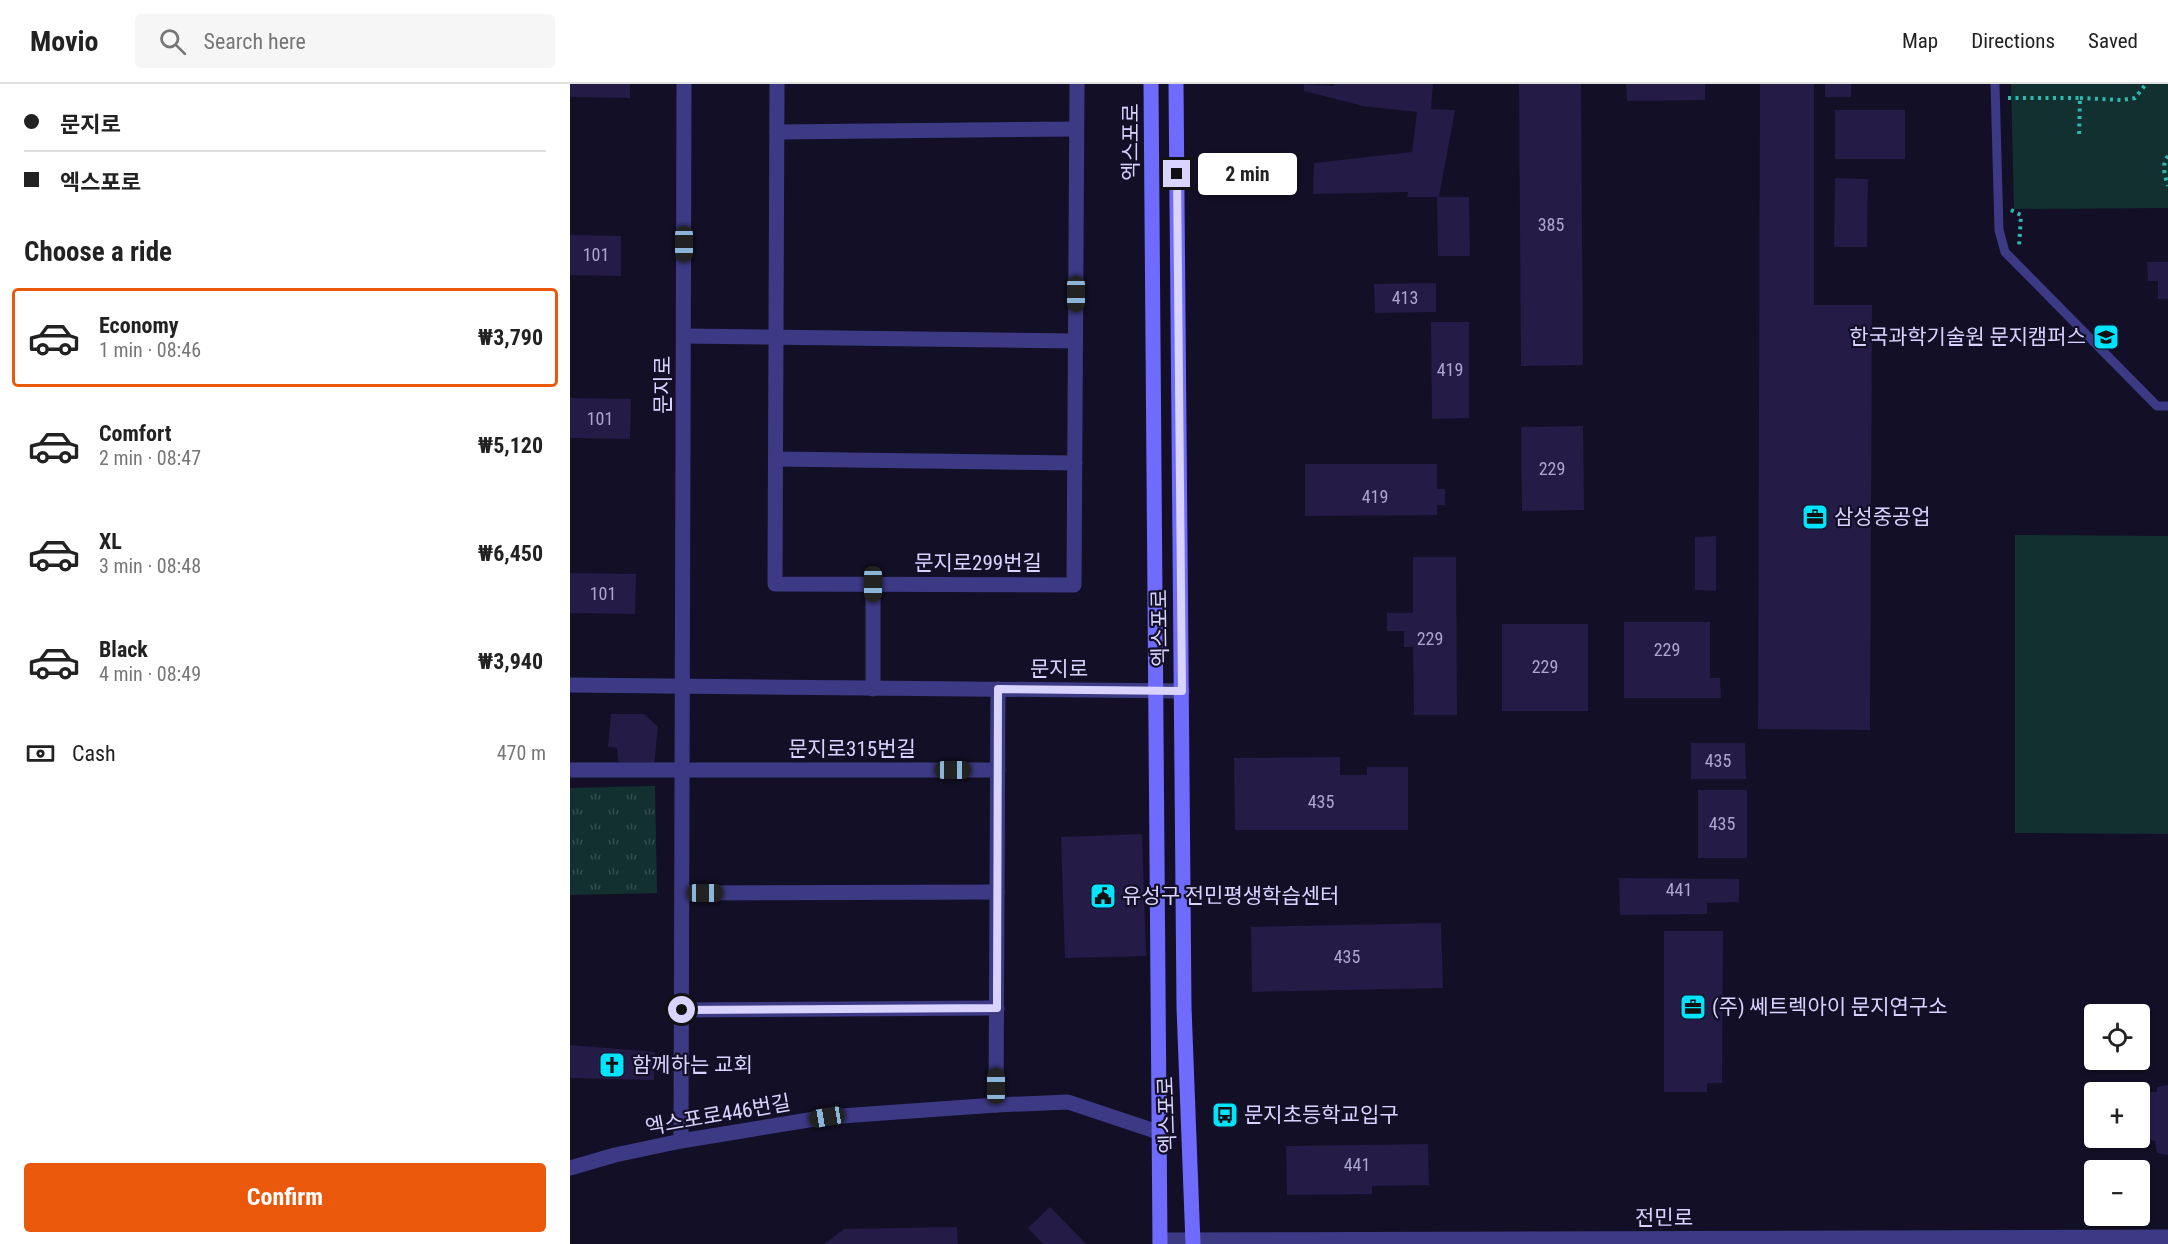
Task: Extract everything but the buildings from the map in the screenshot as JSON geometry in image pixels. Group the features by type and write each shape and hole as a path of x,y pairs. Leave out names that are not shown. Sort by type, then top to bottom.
{"main road":[{"name":"엑스포로","path":"1151,84 1160,1242"},
{"name":"엑스포로","path":"1176,84 1184,1007 1194,1242"}],"street":[{"name":"문지로","path":"681,1141 684,84"},
{"name":"문지로299번길","path":"777,84 775,584 1074,585 1077,84"},
{"path":"777,132 1076,129"},
{"path":"684,336 1076,341"},
{"path":"776,459 1075,463"},
{"path":"873,584 873,688"},
{"name":"문지로","path":"570,685 1182,691"},
{"path":"996,1105 998,689"},
{"name":"문지로315번길","path":"570,770 998,770"},
{"path":"682,893 997,892"},
{"path":"682,1010 997,1008"},
{"name":"엑스포로446번길","path":"570,1168 615,1155 681,1141 827,1117 996,1105 1068,1102 1158,1132"},
{"name":"전민로","path":"1160,1242 2111,1240 2168,1237"}],"lane":[{"path":"1995,84 1999,230 2006,252 2157,406 2168,406"}],"path":[{"path":"2008,98 2122,100 2135,98 2146,84"},
{"path":"2008,91 2009,109"},
{"path":"2079,138 2080,98"},
{"path":"2168,156 2164,167 2168,186"},
{"path":"2011,198 2011,210 2021,215 2018,256"}],"green space":[{"path":"2011,84 2168,84 2168,208 2014,209"},
{"path":"2015,535 2168,536 2168,834 2015,833"},
{"path":"655,786 657,893 570,895 570,788"}],"place":[{"name":"한국과학기술원 문지캠퍼스","path":"2106,337"},
{"name":"삼성중공업","path":"1815,517"},
{"name":"유성구 전민평생학습센터","path":"1103,896"},
{"name":"(주) 쎄트렉아이 문지연구소","path":"1693,1007"},
{"name":"함께하는 교회","path":"612,1065"},
{"name":"문지초등학교입구","path":"1225,1115"}],"route":[{"path":"682,1010 997,1008 998,689 1182,691 1177,174"}]}
